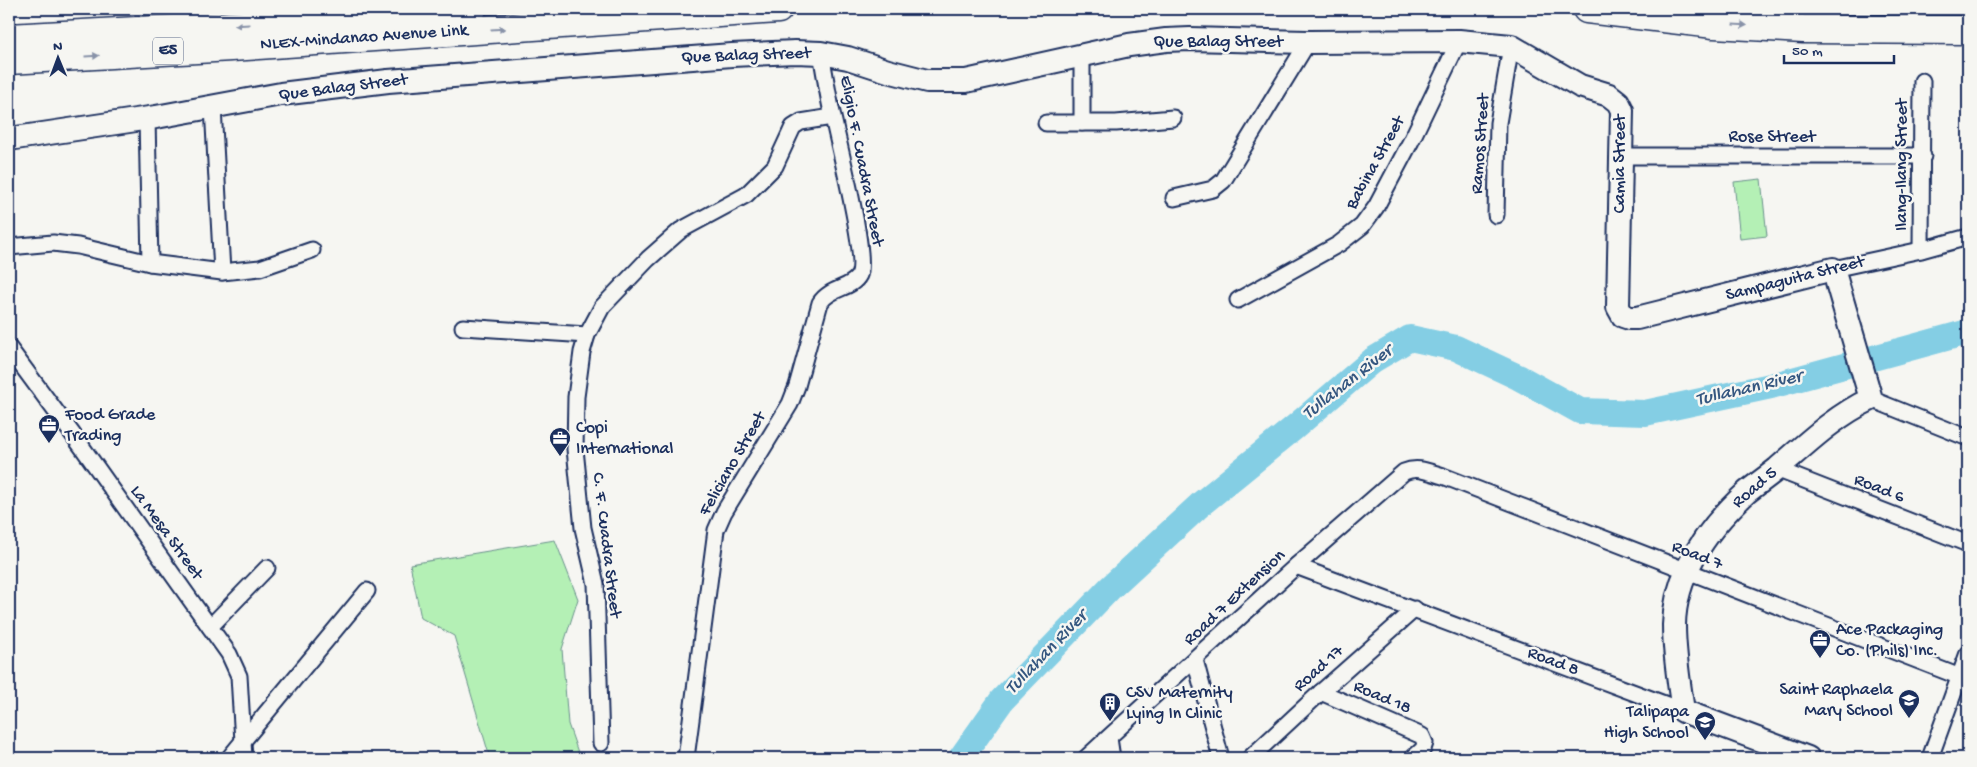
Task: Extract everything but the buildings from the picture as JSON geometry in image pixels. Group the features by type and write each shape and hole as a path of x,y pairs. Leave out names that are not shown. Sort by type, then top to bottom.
{"highway":[{"name":"NLEX-Mindanao Avenue Link","path":"9,38 200,28 472,9"},
{"name":"NLEX-Mindanao Avenue Link","path":"9,60 240,47 778,9"},
{"path":"1587,9 1714,24 1793,28 1968,30"},
{"path":"1806,9 1839,13 1907,15 1968,13"}],"street":[{"name":"Que Balag Street","path":"9,140 281,94 398,81 732,55 795,52 821,54 848,58 927,81 966,81 1129,45 1166,40 1308,42 1458,41 1511,46"},
{"name":"Babina Street","path":"1238,300 1339,244 1362,226 1376,207 1411,141 1458,41"},
{"path":"1174,198 1213,189 1223,181 1308,42"},
{"name":"Camia Street","path":"1511,46 1580,86 1609,95 1618,102 1622,110 1618,307 1622,316"},
{"name":"Ramos Street","path":"1496,215 1498,123 1511,46"},
{"name":"Eligio F. Cuadra Street","path":"821,54 832,117 856,221 861,265 859,275"},
{"path":"1082,55 1082,123"},
{"name":"Ilang-Ilang Street","path":"1921,250 1922,81"},
{"path":"213,107 222,272"},
{"name":"C. F. Cuadra Street","path":"601,743 596,584 583,528 575,449 576,397 582,352 587,335 602,307 648,259 681,230 746,195 766,176 775,166 793,127 801,122 832,117"},
{"path":"147,118 150,264"},
{"path":"1046,123 1116,123 1173,118"},
{"name":"Rose Street","path":"1622,156 1923,156"},
{"name":"Sampaguita Street","path":"1622,316 1637,318 1968,237"},
{"path":"9,247 53,243 78,246 150,264 222,272 260,268 312,250"},
{"path":"1834,269 1871,399 1968,438"},
{"name":"Feliciano Street","path":"686,758 716,530 724,512 790,404 797,386 820,303 825,295 850,284 859,275"},
{"path":"463,327 587,335"},
{"name":"La Mesa Street","path":"9,348 229,654 239,676 244,758"},
{"name":"Road 5","path":"1683,711 1675,652 1674,622 1685,571 1699,547 1725,514 1748,492 1826,426 1853,407 1871,399"},
{"name":"Road 7 Extension","path":"1086,758 1296,566 1411,468"},
{"name":"Road 7","path":"1411,468 1418,468 1443,476 1964,678"},
{"name":"Road 6","path":"1776,469 1968,544"},
{"name":"Road 8","path":"1296,566 1808,758"},
{"path":"210,628 267,568"},
{"path":"229,758 367,591"},
{"name":"Road 17","path":"1250,758 1414,609"},
{"path":"1930,758 1964,678 1968,653"},
{"path":"1195,660 1221,758"},
{"name":"Road 18","path":"1321,692 1422,736 1425,743 1423,750 1413,758"},
{"path":"1108,738 1112,758"}],"green space":[{"path":"1761,179 1767,236 1740,239 1734,182"},
{"path":"555,540 578,599 562,649 568,724 580,758 490,758 454,636 421,618 410,564"}],"waterway":[{"name":"Tullahan River","path":"961,758 1002,700 1110,588 1202,503 1373,360 1410,338 1456,348 1518,377 1580,411 1645,413 1771,386 1968,332"}],"place":[{"name":"Food Grade Trading","path":"49,444"},
{"name":"Copi International","path":"560,457"},
{"name":"Ace Packaging Co. (Phils) Inc.","path":"1820,659"},
{"name":"Saint Raphaela Mary School","path":"1909,719"},
{"name":"CSV Maternity Lying In Clinic","path":"1110,722"},
{"name":"Talipapa High School","path":"1705,741"}]}
